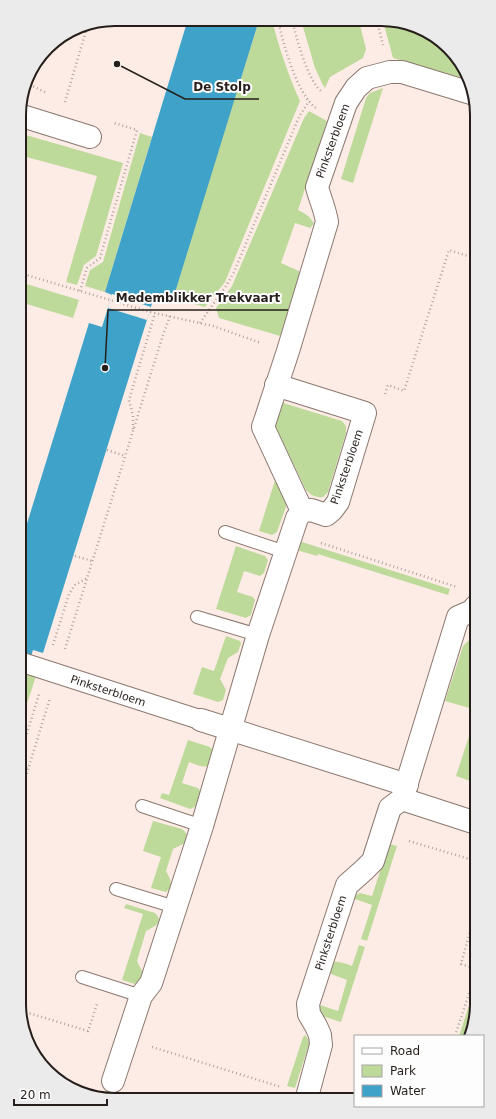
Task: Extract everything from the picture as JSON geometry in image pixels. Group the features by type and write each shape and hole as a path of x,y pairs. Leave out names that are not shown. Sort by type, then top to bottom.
{"street":[{"name":"Pinksterbloem","path":"365,414 338,502 326,515 310,510 302,511 262,427 288,351 327,222 325,210 317,187 343,111 356,88 367,78 390,72 402,72 467,92"},
{"path":"26,117 90,137"},
{"path":"276,385 365,414"},
{"path":"113,1082 141,996 151,983 202,826 258,635 288,543 297,518 302,511"},
{"name":"Pinksterbloem","path":"308,1093 321,1045 320,1035 309,1014 308,1004 347,885 372,861 390,808 404,792 458,617 470,612"},
{"name":"Pinksterbloem","path":"27,664 230,729 404,792"},
{"path":"404,792 470,820"}],"lane":[{"path":"225,532 288,543"},
{"path":"197,617 258,635"},
{"path":"142,806 202,826"},
{"path":"116,889 175,907"},
{"path":"82,977 141,996"}],"path":[{"path":"279,26 282,39 297,79 306,97 313,106 324,113 343,111"},
{"path":"294,26 298,43 316,87 343,111"},
{"path":"57,127 86,31"},
{"path":"200,323 226,286 253,228 299,117 309,101"},
{"path":"80,291 87,268 100,258 137,130 95,117 90,137"},
{"path":"365,414 378,412 388,385 404,390 449,250 470,257"},
{"path":"26,275 150,312 200,323 288,351"},
{"path":"133,431 129,400 155,313"},
{"path":"65,649 170,316"},
{"path":"107,450 125,456"},
{"path":"288,543 461,588"},
{"path":"74,556 92,562"},
{"path":"53,646 69,594 75,585 87,578"},
{"path":"26,737 39,696"},
{"path":"26,776 50,699"},
{"path":"26,766 28,770"},
{"path":"381,833 470,859"},
{"path":"470,932 461,964 470,967"},
{"path":"27,1012 88,1032 104,984"},
{"path":"455,1035 470,990"},
{"path":"127,1039 298,1093"}],"green space":[{"path":"257,26 274,26 284,61 300,101 225,282 205,307 172,298"},
{"path":"303,26 360,26 366,49 363,58 330,77 325,88 315,68"},
{"path":"384,26 404,29 426,38 444,52 452,61 461,77 393,58"},
{"path":"383,88 353,183 341,179 366,98 370,93"},
{"path":"309,111 327,121 298,210 308,216 314,224 310,228 295,223 281,263 299,271 299,276 280,336 219,318 216,308 232,286 304,118"},
{"path":"140,133 152,137 105,292 85,286 90,270 103,262"},
{"path":"26,135 123,163 96,256 84,265 77,285 66,282 97,176 26,157"},
{"path":"26,284 79,300 73,318 26,304"},
{"path":"280,402 342,421 346,426 346,433 328,492 323,497 314,496 306,490 275,426"},
{"path":"276,477 288,501 277,532 272,535 259,531"},
{"path":"300,542 450,589 448,595 318,554 317,556 300,551 297,548"},
{"path":"236,546 265,556 268,560 264,573 260,576 244,571 237,592 253,597 255,600 251,615 246,618 216,609"},
{"path":"226,636 240,641 241,644 238,652 228,658 220,679 226,690 223,700 218,702 193,694 202,667 214,671"},
{"path":"470,640 470,708 445,701 463,646"},
{"path":"28,673 36,676 26,707 26,679"},
{"path":"470,733 470,781 456,776"},
{"path":"188,740 210,747 213,751 210,765 202,766 189,762 182,783 198,788 201,792 196,805 190,809 160,798 162,793 169,795"},
{"path":"153,821 182,829 187,834 185,843 173,849 166,871 171,885 169,890 166,892 151,888 161,857 143,851"},
{"path":"389,844 397,846 367,941 361,939 372,905 355,899 354,896 360,893 372,896"},
{"path":"126,904 155,913 159,919 157,924 146,931 137,961 143,973 140,981 135,984 122,980 143,914 124,908"},
{"path":"359,945 365,947 341,1022 322,1016 318,1006 320,1005 338,1011 347,980 331,974 331,965 336,962 340,962 352,966"},
{"path":"470,1002 467,1027 464,1035 459,1035"},
{"path":"305,1035 309,1044 295,1088 287,1086 303,1037"}],"water":[{"path":"186,26 257,26 173,299 155,294 43,653 33,650 26,673 26,527 89,323 102,327 112,295 105,292"}],"pier":[{"path":"112,294 151,307 147,320 108,308"}],"place":[{"name":"De Stolp","path":"117,64"},
{"name":"Medemblikker Trekvaart","path":"105,368"}]}
